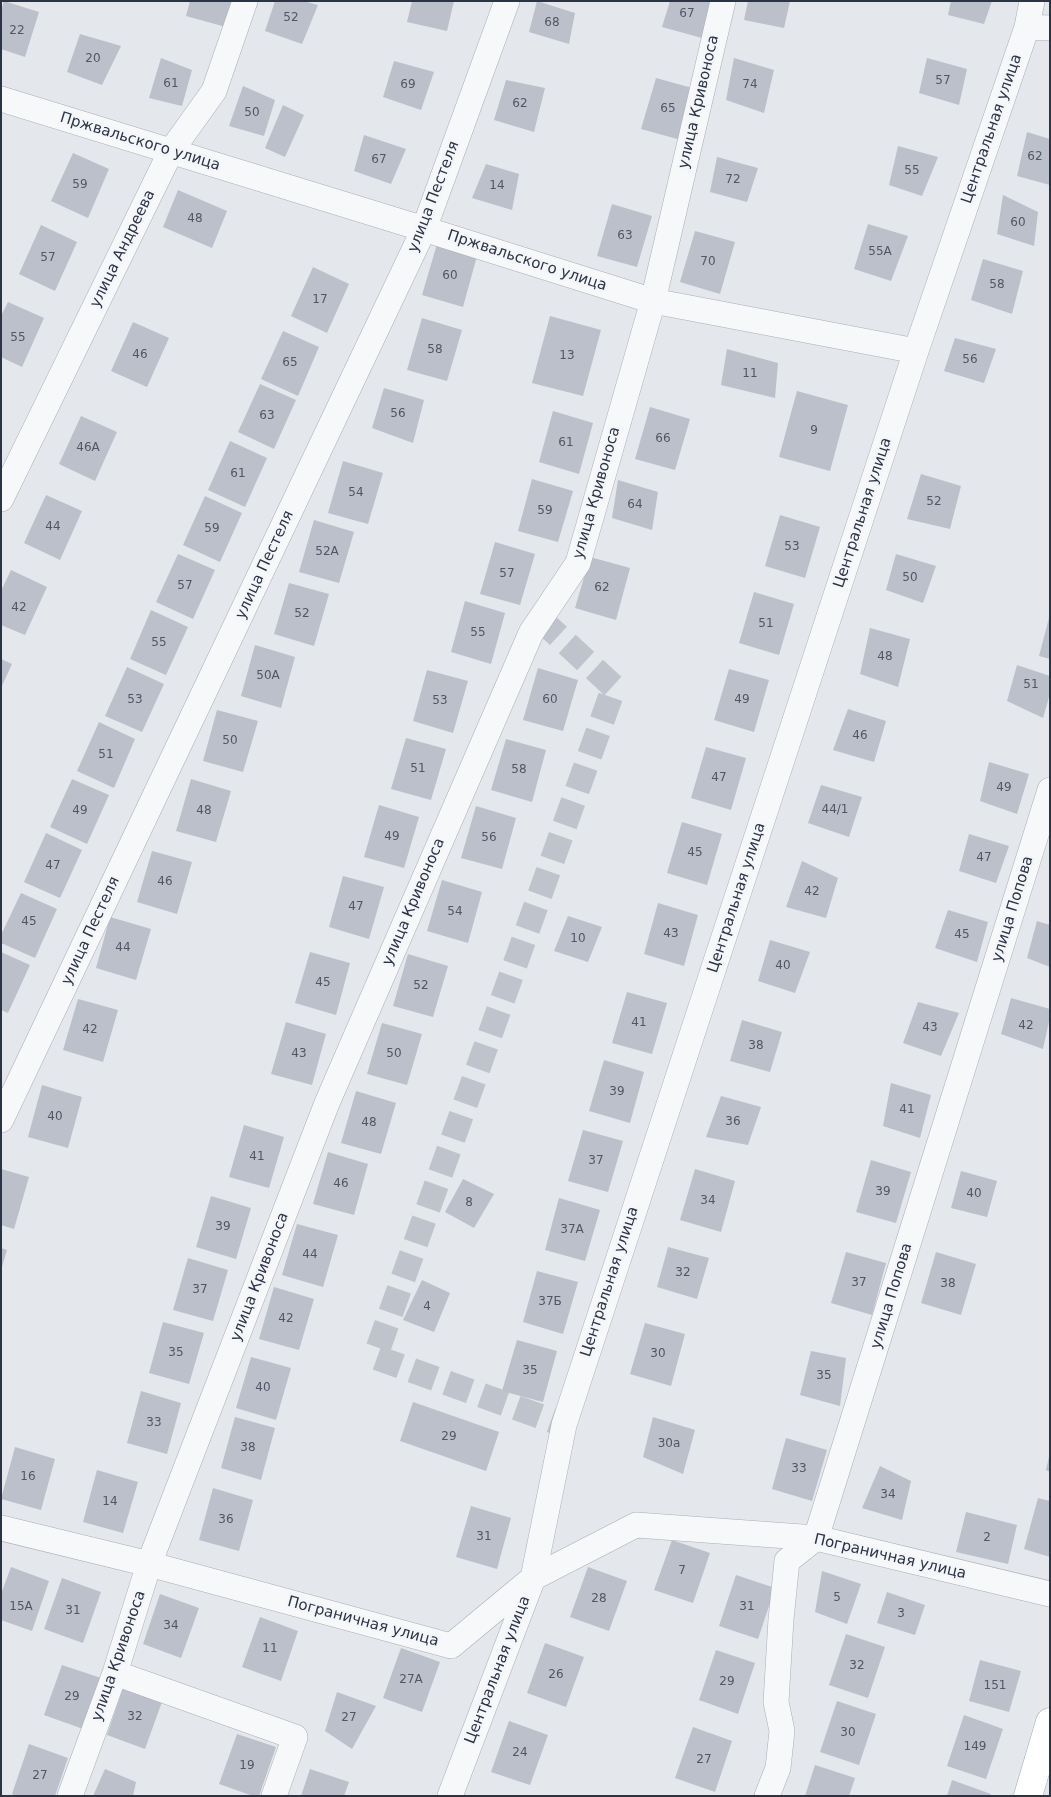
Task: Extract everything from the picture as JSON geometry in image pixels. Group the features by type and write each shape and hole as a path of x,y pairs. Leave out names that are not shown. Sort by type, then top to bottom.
{"main road":[{"path":"1028,1796 1050,1722"}],"street":[{"name":"улица Андреева","path":"1,499 171,151 214,91 245,1"},
{"name":"улица Пестеля","path":"1,1120 424,229 507,1"},
{"name":"улица Кривоноса","path":"70,1796 115,1674 149,1564 327,1103 530,633 578,563 653,301 723,1"},
{"name":"Центральная улица","path":"450,1796 533,1578 564,1425 916,351 1038,28 1032,1"},
{"name":"Пржвальского улица","path":"1,99 653,301 916,351"},
{"name":"улица Попова","path":"816,1538 1050,790"},
{"name":"Пограничная улица","path":"1,1528 149,1564 451,1646 533,1578 636,1525 816,1538 1050,1594"},
{"path":"767,1796 778,1768 782,1731 776,1702 787,1561 816,1538"},
{"path":"115,1674 295,1737 274,1796"}],"building":[{"path":"4,1 39,12 25,57 1,49 1,11"},
{"path":"190,1 234,1 226,27 186,16"},
{"path":"275,1 303,1 318,5 302,44 265,31"},
{"path":"412,1 454,1 447,31 407,22"},
{"path":"537,1 575,13 569,44 529,32"},
{"path":"670,1 711,1 702,38 662,27"},
{"path":"748,1 790,1 784,28 744,20"},
{"path":"951,1 992,1 984,24 948,15"},
{"path":"80,34 121,46 102,85 67,72"},
{"path":"161,58 192,70 182,106 149,98"},
{"path":"734,58 774,70 764,113 726,100"},
{"path":"927,58 967,69 959,105 919,93"},
{"path":"394,61 434,72 421,110 383,97"},
{"path":"656,78 696,89 681,140 641,129"},
{"path":"506,80 545,88 534,132 494,120"},
{"path":"243,86 275,100 264,136 229,126"},
{"path":"283,105 304,115 285,157 265,148"},
{"path":"1027,132 1050,139 1050,185 1017,176"},
{"path":"364,135 406,149 391,184 354,171"},
{"path":"898,146 938,157 922,196 889,185"},
{"path":"73,153 109,169 88,218 51,201"},
{"path":"717,157 758,168 747,202 710,192"},
{"path":"486,164 519,174 512,210 472,198"},
{"path":"178,190 227,211 212,248 163,227"},
{"path":"1003,195 1038,212 1034,246 997,234"},
{"path":"612,204 652,216 637,267 597,256"},
{"path":"868,224 908,236 891,281 854,269"},
{"path":"41,225 77,242 55,291 19,274"},
{"path":"695,231 735,242 720,294 680,282"},
{"path":"437,244 477,256 463,307 422,295"},
{"path":"983,259 1023,271 1012,314 971,300"},
{"path":"313,267 349,284 327,333 291,316"},
{"path":"8,302 44,318 22,367 1,357 1,316"},
{"path":"550,316 601,330 583,396 532,383"},
{"path":"422,318 462,330 447,381 407,370"},
{"path":"133,322 169,338 147,387 111,371"},
{"path":"283,331 319,347 298,396 261,379"},
{"path":"955,338 996,349 984,383 944,371"},
{"path":"727,349 778,363 775,398 721,385"},
{"path":"260,384 296,400 274,449 238,432"},
{"path":"384,388 424,400 413,443 372,428"},
{"path":"797,391 848,405 830,471 779,457"},
{"path":"650,407 690,419 675,470 635,459"},
{"path":"553,411 593,423 579,474 539,462"},
{"path":"81,416 117,432 95,481 59,464"},
{"path":"230,441 267,458 245,507 208,490"},
{"path":"343,461 383,473 368,524 328,513"},
{"path":"921,474 961,486 950,529 907,519"},
{"path":"532,479 573,491 558,542 518,531"},
{"path":"618,480 658,492 652,530 612,518"},
{"path":"46,495 82,511 60,560 24,543"},
{"path":"205,496 242,513 220,562 183,545"},
{"path":"780,515 820,527 805,578 765,566"},
{"path":"314,520 354,532 339,583 299,572"},
{"path":"495,542 535,554 520,605 480,594"},
{"path":"178,554 215,570 193,619 156,602"},
{"path":"896,554 936,566 923,603 886,590"},
{"path":"590,557 630,568 616,620 575,608"},
{"path":"11,570 47,587 25,635 1,625 1,591"},
{"path":"289,583 329,594 314,646 274,634"},
{"path":"754,592 794,604 779,655 739,643"},
{"path":"465,601 505,613 491,664 451,652"},
{"path":"151,610 188,627 166,675 130,659"},
{"path":"1050,618 1050,659 1039,656"},
{"path":"870,628 910,639 898,687 860,674"},
{"path":"255,645 295,657 281,708 241,696"},
{"path":"1,659 12,664 1,688"},
{"path":"1017,665 1050,676 1050,694 1043,718 1007,701"},
{"path":"127,667 164,684 142,732 105,716"},
{"path":"538,668 578,680 563,731 523,720"},
{"path":"729,669 769,680 754,732 714,720"},
{"path":"427,670 468,681 453,733 413,721"},
{"path":"848,709 886,721 874,762 833,750"},
{"path":"217,710 258,721 243,772 203,761"},
{"path":"99,722 135,739 114,788 77,771"},
{"path":"406,738 446,749 431,800 391,789"},
{"path":"506,739 546,750 532,802 491,790"},
{"path":"706,747 746,758 731,810 691,798"},
{"path":"989,762 1029,774 1017,814 980,801"},
{"path":"72,779 109,795 87,844 50,827"},
{"path":"191,779 231,791 216,842 176,831"},
{"path":"821,785 862,797 849,837 808,823"},
{"path":"379,805 419,817 404,868 364,857"},
{"path":"476,806 516,818 502,869 461,858"},
{"path":"682,822 722,834 707,885 667,873"},
{"path":"46,833 82,850 60,898 24,882"},
{"path":"969,834 1009,846 996,883 959,871"},
{"path":"152,851 192,862 177,914 137,902"},
{"path":"802,861 838,878 826,918 786,907"},
{"path":"343,876 384,887 369,939 329,927"},
{"path":"442,880 482,892 468,943 427,931"},
{"path":"21,893 57,909 35,958 1,943 1,935"},
{"path":"658,903 698,915 684,966 644,954"},
{"path":"948,910 988,922 977,962 935,948"},
{"path":"568,916 602,927 588,962 554,951"},
{"path":"110,917 151,929 136,980 96,968"},
{"path":"1037,921 1050,925 1050,967 1027,958"},
{"path":"770,940 810,952 795,993 758,981"},
{"path":"1,952 30,965 8,1013 1,1010"},
{"path":"310,952 350,963 336,1015 295,1003"},
{"path":"408,954 448,966 433,1017 393,1006"},
{"path":"627,992 667,1003 652,1054 612,1043"},
{"path":"1011,998 1050,1009 1043,1049 1001,1034"},
{"path":"78,999 118,1010 103,1062 63,1050"},
{"path":"918,1002 959,1013 941,1056 903,1043"},
{"path":"742,1020 782,1032 770,1072 730,1061"},
{"path":"286,1022 326,1034 312,1085 271,1074"},
{"path":"382,1023 422,1034 407,1085 367,1074"},
{"path":"604,1060 644,1072 630,1123 589,1111"},
{"path":"891,1083 931,1095 920,1138 883,1126"},
{"path":"42,1085 82,1097 68,1148 28,1137"},
{"path":"356,1091 396,1103 381,1154 341,1143"},
{"path":"721,1096 761,1107 748,1145 706,1137"},
{"path":"244,1125 284,1137 269,1188 229,1177"},
{"path":"583,1130 623,1141 608,1192 568,1181"},
{"path":"328,1152 368,1164 354,1215 313,1204"},
{"path":"871,1160 911,1172 896,1223 856,1212"},
{"path":"1,1169 29,1177 14,1229 1,1225"},
{"path":"695,1169 735,1181 721,1232 680,1220"},
{"path":"961,1171 997,1181 987,1217 951,1208"},
{"path":"463,1179 494,1194 474,1228 445,1212"},
{"path":"211,1196 251,1208 236,1259 196,1247"},
{"path":"559,1198 600,1210 585,1261 545,1250"},
{"path":"297,1224 338,1235 323,1287 282,1275"},
{"path":"668,1247 709,1258 697,1299 657,1287"},
{"path":"1,1248 7,1250 2,1267 1,1267"},
{"path":"846,1252 886,1263 872,1315 831,1303"},
{"path":"936,1252 976,1264 961,1315 921,1303"},
{"path":"188,1258 228,1270 213,1321 173,1310"},
{"path":"537,1271 578,1282 563,1334 523,1322"},
{"path":"422,1280 450,1293 434,1332 403,1320"},
{"path":"274,1287 314,1299 299,1350 259,1339"},
{"path":"163,1322 204,1333 189,1384 149,1373"},
{"path":"645,1323 685,1334 671,1386 630,1374"},
{"path":"517,1340 557,1351 543,1402 502,1391"},
{"path":"811,1351 846,1358 840,1406 800,1395"},
{"path":"251,1357 291,1368 276,1420 236,1408"},
{"path":"141,1391 181,1403 167,1454 127,1443"},
{"path":"413,1402 499,1432 486,1471 400,1441"},
{"path":"235,1417 275,1428 261,1480 221,1468"},
{"path":"653,1417 695,1430 683,1474 643,1457"},
{"path":"786,1438 827,1450 812,1501 772,1489"},
{"path":"15,1447 55,1459 41,1510 1,1499"},
{"path":"1050,1457 1050,1472 1046,1470"},
{"path":"880,1466 911,1481 902,1520 862,1508"},
{"path":"97,1470 138,1482 123,1533 83,1522"},
{"path":"213,1488 253,1500 239,1551 199,1540"},
{"path":"1038,1498 1050,1501 1050,1557 1024,1549"},
{"path":"471,1506 511,1518 497,1569 456,1557"},
{"path":"966,1512 1017,1525 1008,1564 956,1552"},
{"path":"672,1540 710,1553 693,1603 654,1590"},
{"path":"11,1567 49,1581 32,1631 1,1620 1,1594"},
{"path":"588,1567 627,1581 609,1631 570,1617"},
{"path":"822,1571 861,1584 847,1624 815,1612"},
{"path":"736,1575 775,1588 758,1639 719,1626"},
{"path":"62,1578 101,1592 83,1643 44,1629"},
{"path":"887,1592 925,1605 915,1635 877,1623"},
{"path":"160,1594 199,1608 181,1658 143,1644"},
{"path":"260,1617 298,1631 281,1681 242,1667"},
{"path":"846,1634 885,1647 868,1698 829,1685"},
{"path":"545,1643 584,1657 566,1707 527,1693"},
{"path":"401,1648 440,1662 422,1712 383,1698"},
{"path":"716,1650 755,1663 738,1714 699,1700"},
{"path":"980,1660 1021,1671 1009,1712 969,1701"},
{"path":"62,1665 101,1678 83,1729 44,1715"},
{"path":"124,1685 163,1699 145,1749 107,1735"},
{"path":"337,1692 376,1706 352,1749 325,1731"},
{"path":"837,1701 876,1714 859,1765 820,1752"},
{"path":"964,1715 1003,1729 986,1779 947,1766"},
{"path":"509,1721 548,1735 530,1785 491,1772"},
{"path":"693,1727 732,1741 715,1792 675,1778"},
{"path":"237,1734 276,1747 259,1796 253,1796 219,1784"},
{"path":"29,1744 68,1758 55,1796 16,1796 12,1794"},
{"path":"815,1765 855,1778 849,1796 805,1796"},
{"path":"105,1769 136,1782 133,1796 93,1796"},
{"path":"310,1769 349,1782 344,1796 301,1796"},
{"path":"952,1780 991,1794 990,1796 947,1796"}],"tunnel":[{"path":"540,619 614,687 375,1357 564,1425"}]}
